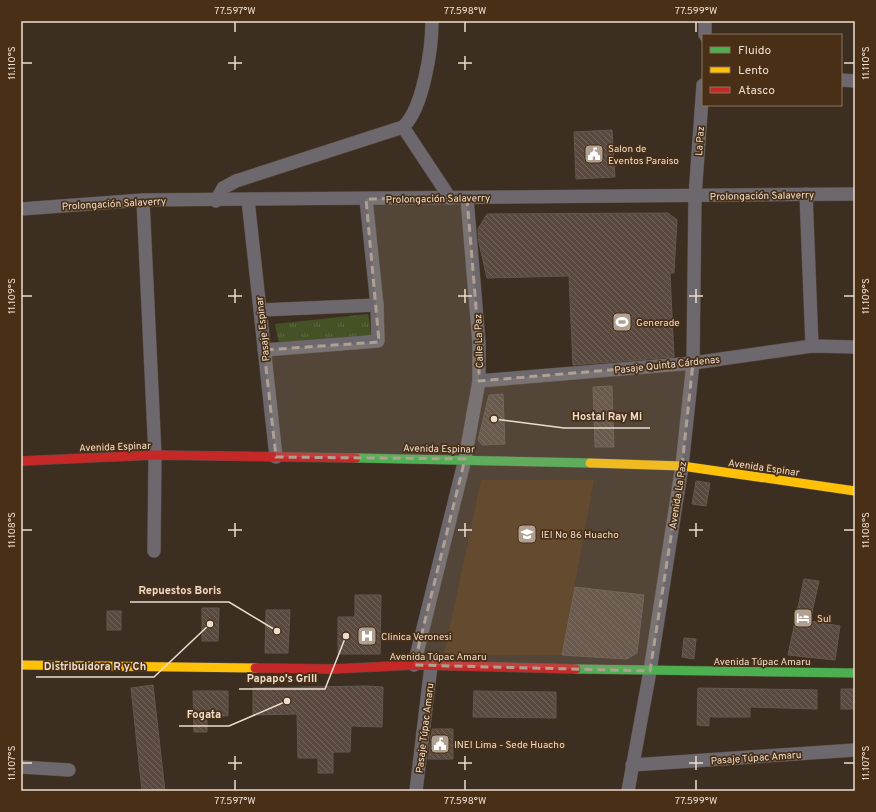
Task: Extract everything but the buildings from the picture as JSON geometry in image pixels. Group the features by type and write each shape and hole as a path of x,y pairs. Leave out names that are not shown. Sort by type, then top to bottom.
{"street":[{"path":"216,201 223,188 236,181 403,127 410,121 421,91 430,48 432,21"},
{"path":"705,21 705,34"},
{"path":"842,80 855,81"},
{"name":"La Paz","path":"695,196 702,99"},
{"path":"403,127 450,198"},
{"path":"806,194 812,346"},
{"name":"Prolongación Salaverry","path":"21,210 144,200 216,201 855,194"},
{"name":"Avenida La Paz","path":"628,791 650,672 682,466 693,363 695,196"},
{"name":"Calle La Paz","path":"414,665 464,459 479,381 479,343 467,198"},
{"path":"264,350 376,342 379,339 366,199"},
{"path":"144,200 155,455 154,551"},
{"name":"Pasaje Espinar","path":"248,200 276,458"},
{"path":"260,310 377,305"},
{"name":"Pasaje Quinta Cárdenas","path":"479,381 693,363 812,346 855,347"},
{"name":"Avenida Espinar","path":"21,461 155,455 276,458 464,459 682,466 855,492"},
{"name":"Avenida Túpac Amaru","path":"21,666 333,669 414,665 650,672 855,673"},
{"name":"Pasaje Túpac Amaru","path":"416,791 431,666"},
{"name":"Pasaje Túpac Amaru","path":"632,765 855,750"},
{"path":"21,767 69,770"}],"highlighted area":[{"path":"467,198 479,343 479,381 693,363 682,466 650,671 414,665 465,459 276,457 264,350 379,342 366,199"}],"shaded area":[{"name":"IEI No 86 Huacho","path":"481,480 594,480 562,655 444,655"}],"green space":[{"path":"368,314 372,338 280,348 275,324"}],"traffic: fast":[{"path":"356,458 590,463"},
{"path":"576,669 855,673"}],"traffic: slow":[{"path":"590,463 682,466 855,491"},
{"path":"21,665 255,668"}],"traffic: jam":[{"path":"21,461 155,455 356,458"},
{"path":"255,668 333,669 414,665 576,669"}],"place":[{"name":"Salon de Eventos Paraiso","path":"594,154"},
{"name":"Generade","path":"622,322"},
{"name":"Hostal Ray Mi","path":"494,419"},
{"name":"IEI No 86 Huacho","path":"527,534"},
{"name":"Sul","path":"803,618"},
{"name":"Distribuidora R y Ch","path":"210,624"},
{"name":"Repuestos Boris","path":"277,631"},
{"name":"Papapo's Grill","path":"346,636"},
{"name":"Clinica Veronesi","path":"367,636"},
{"name":"Fogata","path":"287,701"},
{"name":"INEI Lima - Sede Huacho","path":"440,744"}]}
